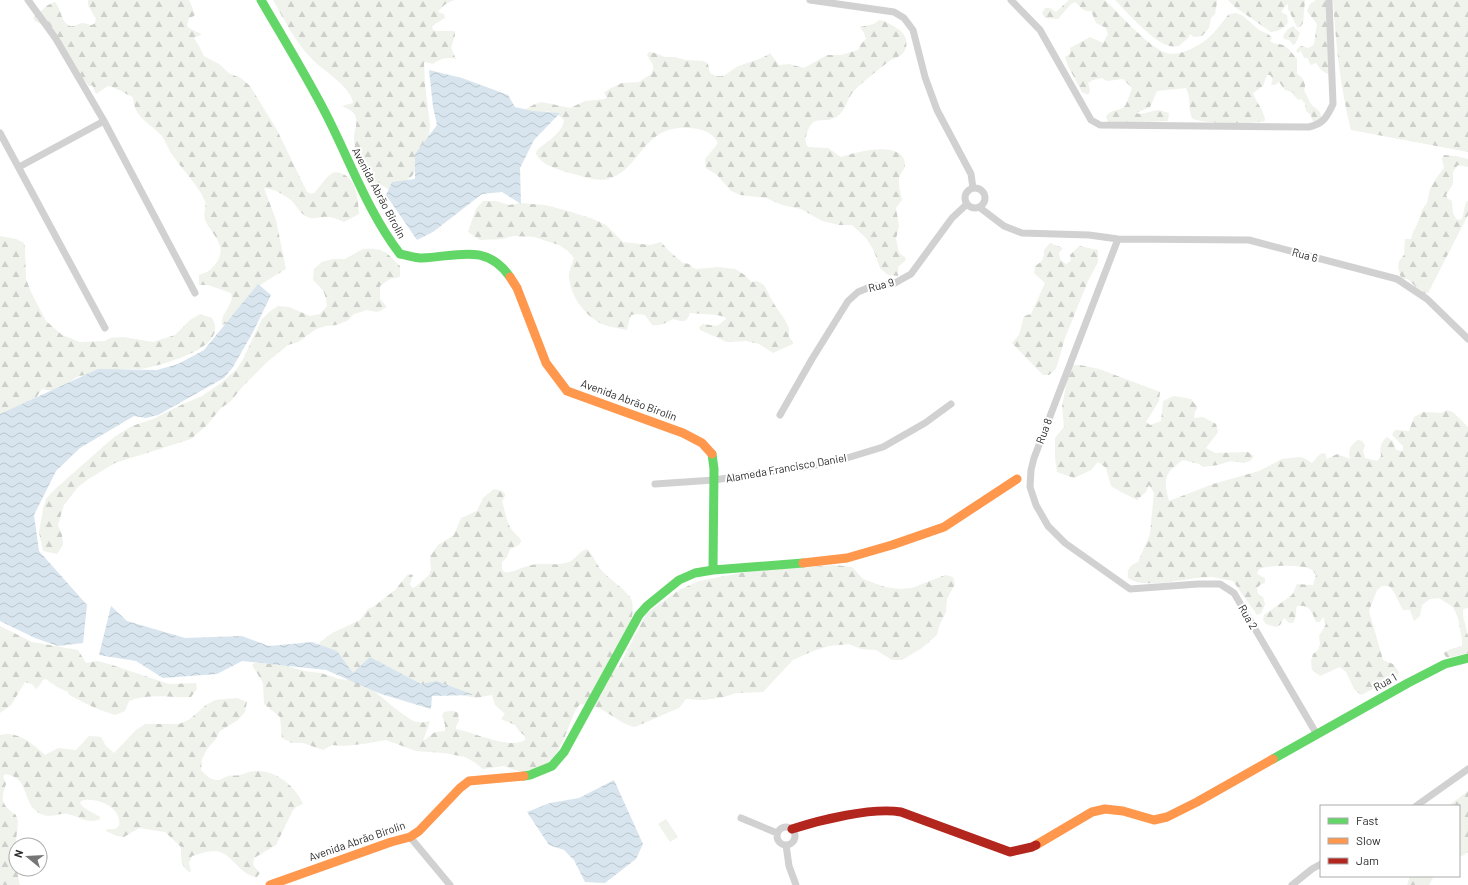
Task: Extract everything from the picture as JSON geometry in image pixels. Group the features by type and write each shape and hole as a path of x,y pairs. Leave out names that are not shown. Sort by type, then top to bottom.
{"street":[{"path":"28,0 56,39 104,121 195,293"},
{"name":"Avenida Abrão Birolin","path":"261,0 326,114 356,179 390,241 400,254 420,258 471,253 487,257 498,264 509,275 516,288 546,363 567,391 683,433 695,439 711,452 714,463 715,522 718,570 694,573 679,580 647,606 639,615 564,752 552,766 530,775 469,781 460,788 419,831 410,837 391,842 270,885"},
{"path":"810,0 894,12 904,18 913,30 925,77 937,110 971,174 973,188"},
{"path":"1010,0 1040,30 1091,120 1100,125 1309,127 1318,126 1326,119 1333,104 1329,0"},
{"path":"19,167 104,121"},
{"path":"0,133 105,328"},
{"path":"973,188 982,191 985,196 984,202 980,207 973,208 967,204 967,192 973,188"},
{"name":"Rua 9","path":"780,414 848,301 858,292 870,287 895,282 911,274 952,218 967,204"},
{"name":"Rua 6","path":"980,207 1004,226 1022,233 1089,235 1118,239 1249,240 1398,279 1427,298 1468,339"},
{"name":"Rua 8","path":"1118,239 1034,458 1031,470 1030,488 1036,505 1048,526 1065,543 1130,588"},
{"name":"Alameda Francisco Daniel","path":"655,484 714,480 811,466 847,458 883,447 925,423 951,404"},
{"path":"718,570 847,558 892,545 944,527 1017,479"},
{"name":"Rua 2","path":"1130,588 1220,584 1234,593 1316,734"},
{"name":"Rua 1","path":"792,829 807,824 861,813 889,810 901,812 1010,852 1032,847 1092,812 1105,809 1123,811 1154,820 1168,817 1445,664 1468,658"},
{"path":"1417,805 1468,769"},
{"path":"741,818 777,833"},
{"path":"784,827 792,829 795,835 794,841 789,845 778,842 777,833 784,827"},
{"path":"410,837 450,885"},
{"path":"786,845 789,866 796,885"},
{"path":"1292,885 1320,865"}],"green space":[{"path":"88,0 189,0 195,14 189,18 187,25 189,28 201,34 194,38 204,56 219,64 230,74 241,78 250,86 277,130 307,192 311,194 314,193 332,173 339,173 346,176 350,179 356,190 359,214 344,222 328,217 307,217 292,201 285,196 264,188 276,220 286,269 262,284 239,313 229,322 222,325 223,317 231,301 231,293 208,285 199,285 199,275 208,271 214,266 219,258 221,250 218,240 205,219 205,201 202,194 176,160 161,135 139,115 134,104 133,97 108,86 96,94 92,85 89,86 46,27 35,21 33,18 48,5 55,2 63,19 70,26 82,23 92,25 95,23 96,19 88,5"},
{"path":"273,0 455,0 445,4 438,12 444,14 445,18 432,27 435,31 455,31 451,48 456,59 444,58 433,64 426,62 424,63 430,125 429,136 416,170 403,184 392,189 388,189 380,184 379,193 377,194 369,182 359,161 355,147 355,115 342,106 353,103 348,91 300,46"},
{"path":"1069,0 1105,0 1146,40 1155,47 1171,54 1185,51 1203,42 1213,33 1229,14 1236,13 1243,16 1259,30 1268,34 1272,38 1270,41 1275,44 1285,46 1297,59 1297,74 1304,81 1304,90 1311,104 1321,115 1321,118 1314,122 1311,115 1306,111 1305,103 1301,99 1298,100 1292,92 1285,90 1279,82 1275,85 1271,85 1272,77 1267,75 1263,86 1253,93 1264,114 1265,121 1229,123 1200,121 1193,119 1190,112 1189,97 1186,88 1157,91 1150,107 1136,113 1140,114 1158,110 1169,113 1168,121 1108,122 1106,117 1107,114 1125,106 1132,88 1123,79 1107,81 1102,78 1088,83 1090,89 1089,94 1082,92 1068,66 1065,57 1070,54 1070,48 1090,37 1103,43 1108,34 1106,28 1096,23 1091,11 1084,10 1075,2 1071,4 1058,19 1045,18 1042,13 1045,8 1050,8 1056,12"},
{"path":"1115,0 1217,0 1217,2 1215,14 1211,18 1209,28 1202,36 1194,37 1190,34 1188,38 1179,46 1170,46 1156,39 1133,19"},
{"path":"1228,0 1305,0 1303,23 1300,27 1297,27 1288,9 1288,4 1281,12 1287,15 1287,24 1281,29 1271,32 1235,7"},
{"path":"1316,0 1326,0 1329,74 1323,71 1316,63 1311,65 1308,58 1304,58 1301,51 1298,53 1296,51 1301,46 1309,48 1314,44 1317,24 1307,11 1310,4"},
{"path":"1333,0 1468,0 1468,152 1351,130 1339,65"},
{"path":"879,20 889,23 901,31 906,39 906,49 900,56 890,61 856,89 839,115 828,120 820,120 812,123 806,136 806,144 808,147 828,148 841,157 857,152 878,149 888,149 902,156 905,164 899,178 902,200 896,208 899,226 896,239 899,253 905,257 906,260 898,267 898,276 888,275 880,268 874,251 866,238 852,225 839,225 822,221 801,209 782,205 766,198 741,195 731,191 717,175 706,168 705,159 718,142 706,131 690,128 674,129 662,133 652,140 619,174 608,179 598,180 566,172 549,166 542,161 536,154 537,150 561,129 564,120 560,116 551,112 527,115 522,111 542,102 570,108 585,101 605,99 607,97 604,93 609,89 622,83 639,82 651,74 653,65 647,55 649,52 665,57 704,61 708,64 710,73 716,76 727,74 735,68 762,58 770,53 779,65 789,64 804,68 827,55 841,55 858,50 866,39 860,27 874,24"},
{"path":"1293,26 1300,33 1296,43 1293,45 1289,40 1284,39 1283,36 1288,29"},
{"path":"1444,155 1468,159 1468,167 1458,165 1453,172 1453,184 1446,195 1448,199 1452,201 1453,213 1456,219 1461,220 1467,201 1468,215 1428,293 1425,294 1408,279 1402,279 1398,267 1399,261 1404,255 1405,239 1411,239 1422,210 1427,203 1430,189 1444,168 1442,159"},
{"path":"483,201 496,201 509,205 520,203 545,205 568,211 606,225 623,242 650,245 661,242 683,263 690,264 693,268 718,267 735,269 745,275 751,282 757,281 764,285 789,328 789,337 793,344 773,353 759,344 746,341 727,342 700,330 699,327 703,324 717,326 726,319 725,317 717,315 690,313 684,321 673,319 663,324 652,325 645,315 631,315 627,330 602,324 584,311 575,298 569,276 574,258 568,251 559,245 534,237 513,236 502,239 480,240 468,232 476,209"},
{"path":"0,236 16,239 24,243 26,279 31,292 46,321 62,335 80,342 105,341 110,338 123,337 153,342 175,335 190,320 200,314 212,318 215,325 214,335 199,349 165,363 144,369 128,369 79,376 58,389 42,389 31,405 0,420"},
{"path":"1050,243 1063,248 1059,253 1060,259 1066,264 1071,261 1070,255 1079,246 1098,250 1098,262 1088,281 1065,338 1056,369 1049,375 1043,375 1012,343 1019,335 1024,316 1031,314 1045,283 1034,273 1035,266 1042,260 1044,250"},
{"path":"363,249 381,250 388,254 400,266 400,277 390,279 380,286 380,299 387,307 377,312 367,310 354,314 347,321 316,329 298,342 288,345 267,362 244,385 230,402 221,408 207,425 191,439 115,463 87,480 78,487 64,505 58,525 62,535 63,545 57,554 43,551 39,532 46,499 53,491 114,437 132,426 153,419 202,396 221,383 237,369 262,319 278,306 289,307 310,316 320,314 327,306 327,302 325,294 313,280 314,269 322,262 333,259 345,259"},
{"path":"1073,365 1099,369 1160,392 1159,401 1146,422 1150,425 1161,421 1163,401 1174,396 1191,399 1198,408 1195,411 1194,418 1203,417 1216,424 1218,432 1206,448 1215,453 1248,452 1254,456 1250,461 1244,463 1231,461 1203,467 1199,464 1183,460 1172,469 1167,477 1166,487 1169,501 1213,484 1259,471 1282,459 1299,457 1312,463 1320,454 1325,453 1327,459 1337,454 1350,459 1350,448 1358,440 1362,441 1365,445 1363,451 1365,458 1377,461 1381,456 1382,444 1387,437 1393,441 1396,450 1403,451 1403,446 1392,435 1395,430 1409,431 1414,417 1423,412 1442,413 1446,410 1453,412 1468,427 1468,608 1463,609 1463,616 1468,636 1468,653 1447,658 1443,653 1462,646 1458,618 1453,607 1439,598 1430,599 1422,605 1420,616 1414,621 1410,610 1403,610 1389,586 1382,586 1377,590 1369,611 1383,660 1393,664 1399,672 1397,677 1388,680 1361,695 1354,689 1346,672 1340,667 1320,676 1312,670 1311,661 1313,654 1318,650 1320,644 1319,636 1326,624 1323,617 1320,622 1316,622 1308,608 1305,606 1297,606 1293,623 1289,623 1284,618 1280,625 1276,627 1266,624 1263,620 1264,615 1292,595 1297,584 1313,585 1316,575 1312,570 1302,567 1286,566 1259,569 1257,574 1265,578 1265,583 1261,584 1257,588 1258,594 1263,597 1265,605 1261,613 1257,615 1233,581 1203,577 1168,582 1145,583 1136,582 1128,578 1129,568 1138,562 1150,534 1154,493 1149,485 1146,492 1137,500 1121,492 1111,486 1106,468 1098,462 1091,470 1074,478 1057,472 1055,438 1064,427 1062,407 1067,380"},
{"path":"494,489 502,491 505,494 502,501 507,520 512,530 521,541 519,545 510,549 507,557 502,562 502,569 504,572 514,571 533,565 566,563 587,549 603,572 630,597 633,611 626,639 617,662 617,670 647,613 679,590 699,581 772,567 800,568 834,565 852,567 863,579 885,587 900,589 912,588 945,575 953,577 955,584 947,599 946,612 939,626 937,635 922,648 902,660 892,660 876,650 861,649 849,644 829,646 793,660 763,692 736,693 724,697 704,700 686,699 679,708 635,727 621,722 595,707 580,704 575,711 563,741 551,763 544,767 521,772 504,766 483,769 465,757 444,753 416,751 386,740 343,746 332,745 323,750 303,743 292,743 282,738 280,717 264,704 263,683 252,665 255,663 280,664 304,671 321,673 339,679 350,680 320,648 320,642 332,633 360,620 368,609 373,607 395,590 408,574 413,575 410,584 412,588 428,576 431,570 430,556 438,545 454,535 461,518 477,511 483,498","holes":["373,690 453,693 476,698 492,695 495,705 505,714 501,719 515,725 525,736 525,740 518,743 501,742 456,729 459,721 458,713 451,711 444,712 442,715 445,731 435,732 423,741 430,721 417,722 413,720 401,713"]},
{"path":"0,626 32,642 78,650 86,663 97,661 109,664 169,684 196,683 197,689 191,697 152,696 129,701 125,711 115,715 95,708 69,695 68,692 57,687 46,679 43,680 36,689 32,684 25,682 11,705 0,713"},
{"path":"237,698 247,702 245,712 238,720 220,731 215,740 207,749 202,759 201,770 214,780 249,772 266,772 288,784 303,804 293,810 276,845 254,858 253,865 260,873 257,877 245,873 226,855 214,851 192,856 189,863 191,871 189,872 184,867 181,858 181,847 165,832 139,828 124,837 117,836 106,831 107,829 115,829 119,826 117,813 107,804 93,800 81,801 80,803 86,809 100,817 100,819 96,821 88,821 65,814 48,816 41,814 30,804 23,786 19,781 13,776 5,774 3,776 6,784 3,799 5,805 16,815 18,822 16,837 8,837 8,877 18,877 20,885 0,885 0,735 13,734 19,736 45,755 58,748 76,750 89,736 101,737 106,746 114,753 136,730 145,724 179,724 190,719 206,705 215,700"},
{"path":"1468,791 1468,852 1460,857 1460,805 1449,805"},
{"path":"666,819 678,837 670,842 658,824"},
{"path":"1410,877 1433,877 1429,885 1407,885"}],"water":[{"path":"429,70 462,78 508,95 515,107 532,111 560,113 534,140 520,168 521,204 502,192 482,194 433,232 417,240 386,195 392,182 415,179 415,154 437,125 433,107"},
{"path":"258,284 271,295 253,332 233,367 224,378 158,415 146,418 134,416 80,448 56,471 34,515 39,551 87,605 83,643 58,646 35,638 0,621 0,414 98,369 157,370 178,364 204,350"},
{"path":"111,606 127,621 185,638 242,636 269,646 312,642 337,651 353,673 370,657 421,684 437,681 474,695 432,696 431,709 381,694 326,670 242,661 217,674 163,678 136,661 99,655"},
{"path":"614,780 643,844 636,859 605,883 585,882 574,860 564,850 549,845 527,812 550,803 579,798"}],"traffic: fast":[{"path":"261,0 318,99 378,221 400,254 417,258 458,254 481,255 491,259 501,266 510,277"},
{"path":"712,454 714,469 713,570"},
{"path":"524,776 552,766 564,752 639,615 647,606 679,580 695,573 713,570 803,563"},
{"path":"1273,759 1408,683 1445,664 1468,658"}],"traffic: slow":[{"path":"510,277 517,288 546,363 567,391 683,433 702,443 712,454"},
{"path":"803,563 847,558 892,545 944,527 1017,479"},
{"path":"1036,845 1092,812 1105,809 1123,811 1154,820 1167,817 1197,802 1273,759"},
{"path":"270,885 391,842 410,837 419,831 460,788 469,781 524,776"}],"traffic: jam":[{"path":"792,829 846,815 876,811 889,811 901,812 1010,852 1036,845"}]}
